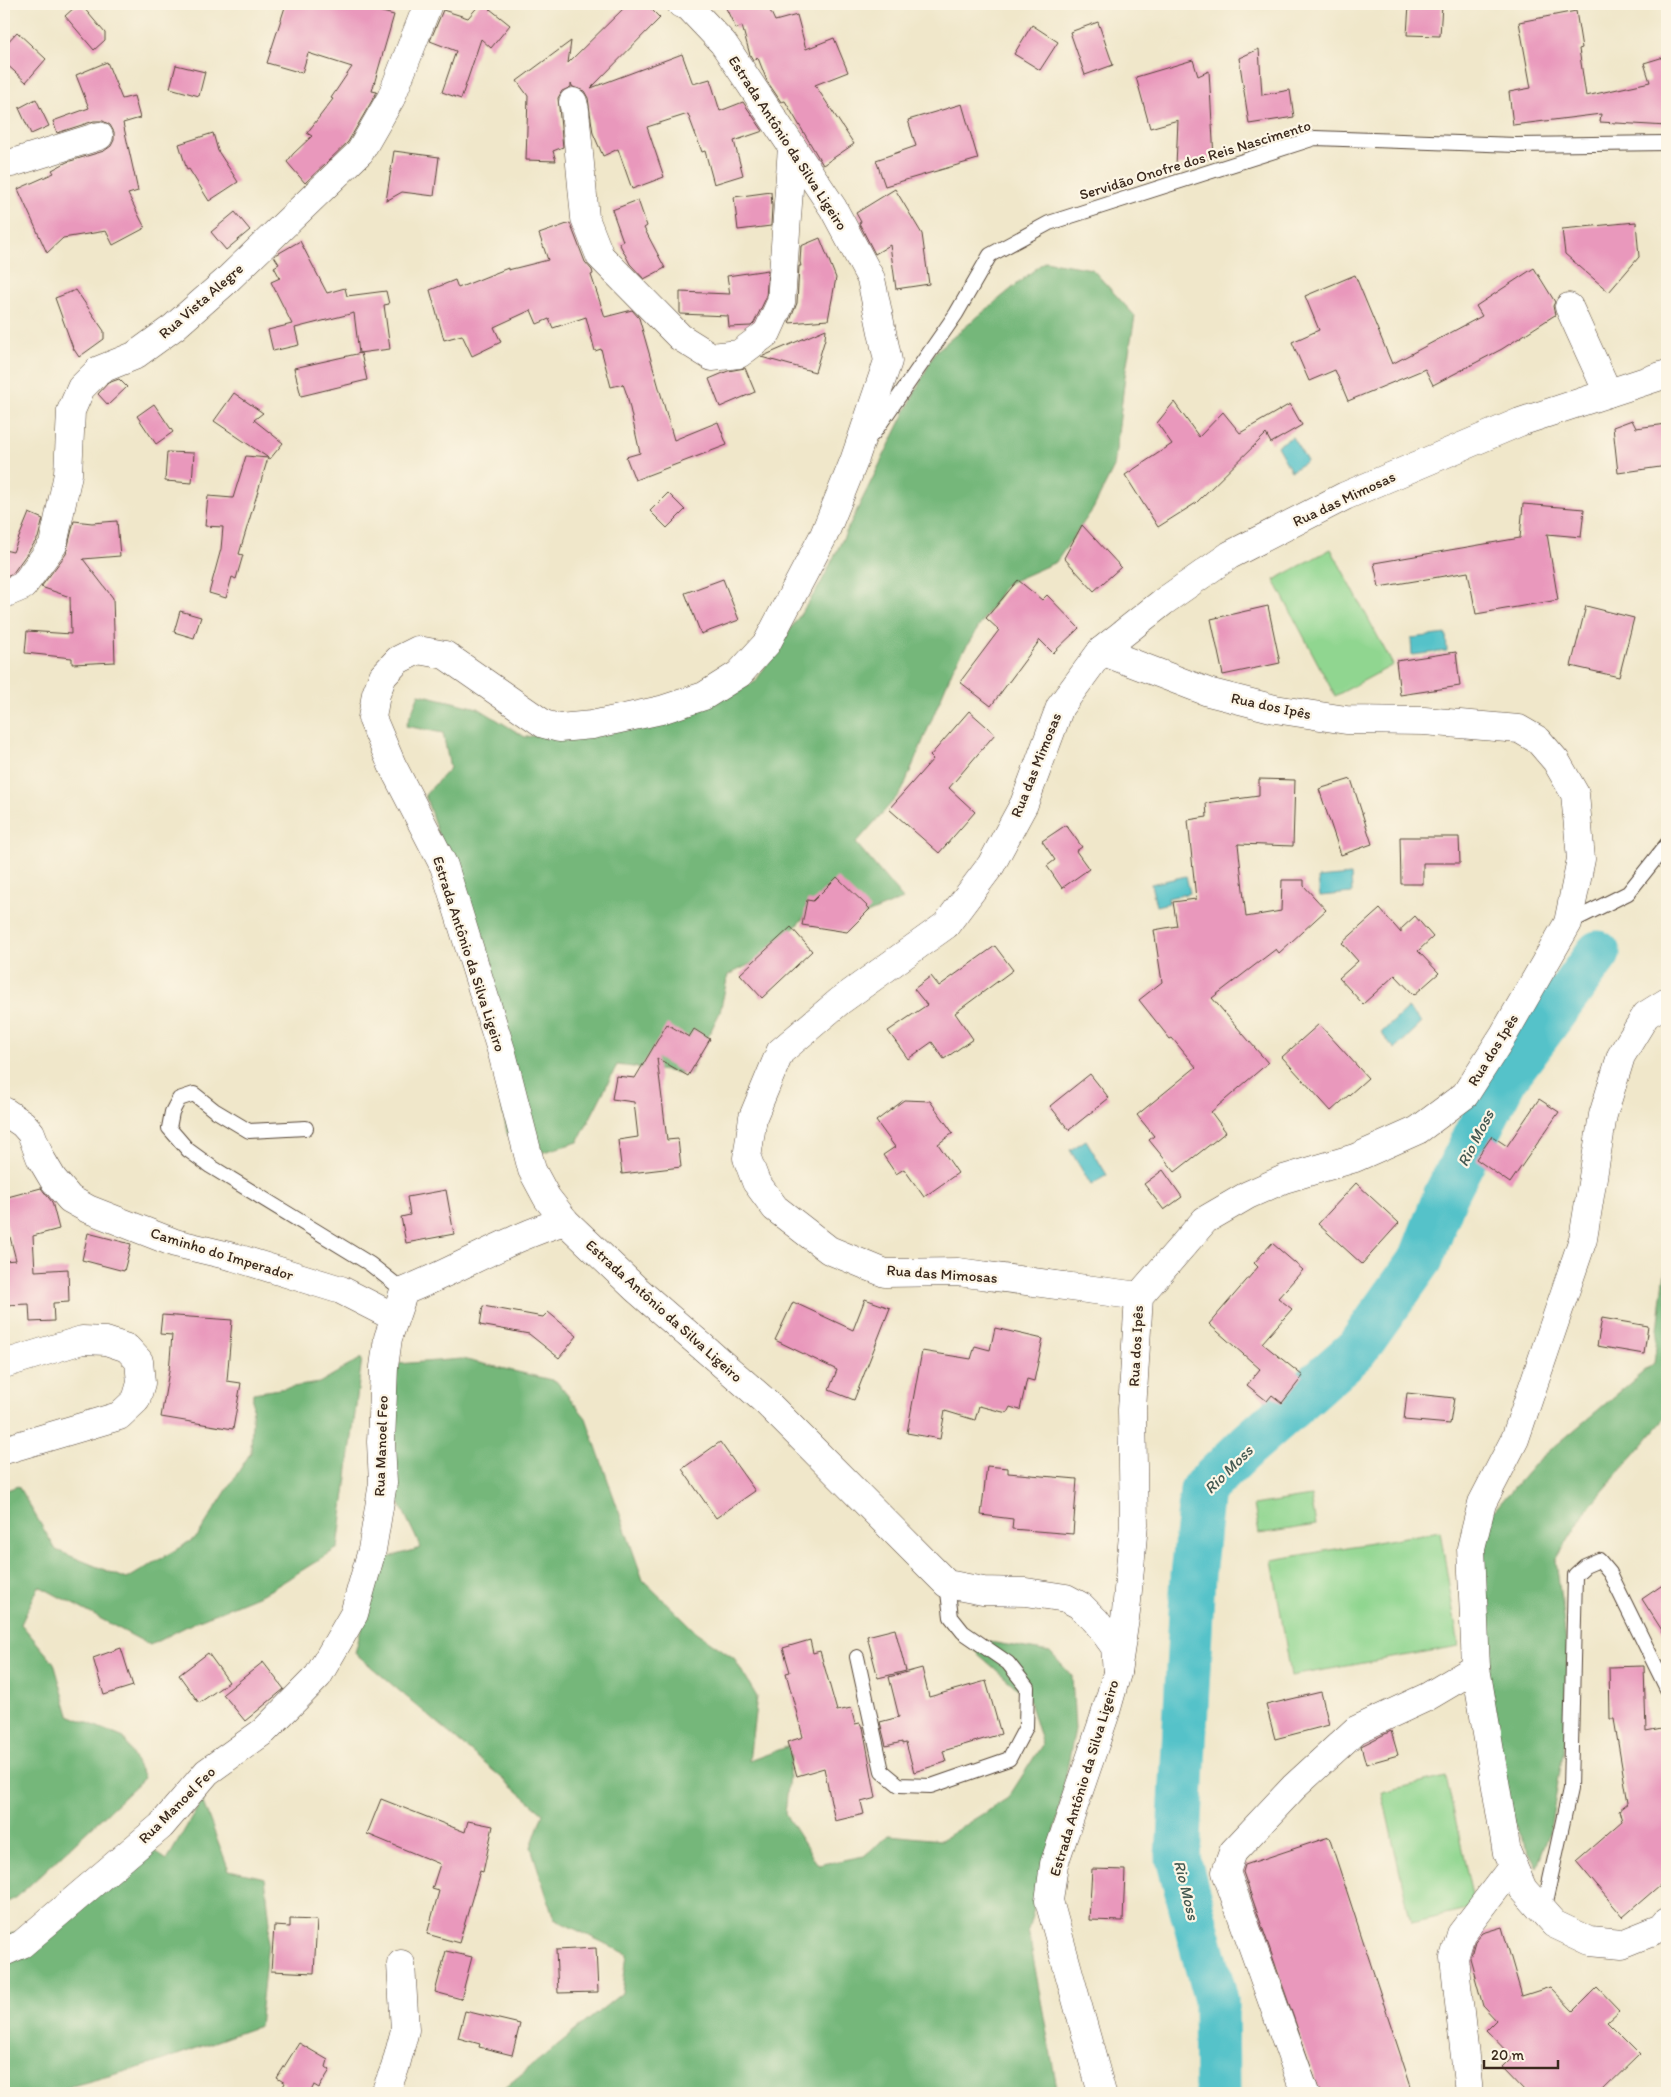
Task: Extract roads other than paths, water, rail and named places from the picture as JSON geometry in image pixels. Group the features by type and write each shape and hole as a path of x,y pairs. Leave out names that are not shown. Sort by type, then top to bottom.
{"street":[{"name":"Rua Vista Alegre","path":"4,594 23,586 53,545 68,474 71,411 81,388 99,370 134,356 174,328 224,283 360,152 391,98 428,4"},
{"name":"Estrada Antônio da Silva Ligeiro","path":"685,4 724,42 834,208 871,279 888,361 854,461 824,536 767,643 739,674 704,696 661,710 592,725 559,728 544,724 445,655 418,650 398,660 383,676 378,688 372,718 392,766 444,866 502,1053 532,1170 547,1198 565,1221 635,1288 766,1402 947,1584 982,1591 1026,1592 1066,1598 1081,1606 1096,1621 1115,1647 1117,1674 1054,1864 1049,1901 1102,2093"},
{"path":"573,102 585,218 600,256 680,337 712,357 739,354 767,332 781,302 792,146"},
{"path":"4,162 12,162 99,136"},
{"path":"1569,307 1608,394"},
{"name":"Rua das Mimosas","path":"1138,1296 958,1272 885,1273 829,1250 775,1208 756,1182 747,1158 753,1116 780,1052 840,1001 946,925 991,865 1024,804 1060,707 1101,651 1163,602 1230,555 1345,496 1520,422 1667,374"},
{"name":"Rua dos Ipês","path":"1101,651 1208,692 1276,709 1346,720 1424,721 1519,729 1538,740 1556,761 1575,794 1581,859 1568,923 1504,1034 1466,1095 1418,1130 1355,1158 1284,1179 1248,1195 1205,1220 1138,1296 1132,1410 1134,1524 1126,1612 1117,1674"},
{"path":"1667,1002 1646,1015 1621,1056 1602,1115 1583,1239 1516,1439 1482,1503 1471,1548 1476,1668 1507,1853 1523,1889 1554,1924 1590,1941 1622,1944 1662,1928 1667,1922"},
{"name":"Caminho do Imperador","path":"4,1112 23,1124 31,1133 40,1157 53,1179 70,1198 88,1209 174,1243 234,1257 341,1290 394,1317"},
{"path":"404,1291 433,1280 537,1229 565,1221"},
{"name":"Rua Manoel Feo","path":"4,1952 22,1944 160,1826 207,1772 264,1731 318,1676 354,1614 372,1550 383,1483 381,1442 384,1367 388,1338 404,1291"},
{"path":"4,1364 82,1340 106,1341 127,1348 139,1361 141,1382 136,1400 119,1416 4,1450"},
{"path":"1305,2093 1231,1889 1226,1872 1233,1852 1294,1787 1356,1730 1427,1697 1476,1668"},
{"path":"1469,2093 1454,1958 1461,1934 1513,1866"},
{"path":"385,2093 395,2068 405,2030 401,1964"}],"lane":[{"name":"Servidão Onofre dos Reis Nascimento","path":"854,461 956,314 990,256 1049,223 1315,138 1516,145 1667,143"},
{"path":"1568,923 1628,893 1667,844"},
{"path":"306,1128 250,1131 214,1110 194,1094 180,1099 172,1112 169,1128 188,1150 210,1166 370,1264 404,1291"},
{"path":"1543,1912 1570,1789 1575,1575 1585,1566 1599,1560 1610,1573 1667,1689"},
{"path":"857,1657 882,1771 899,1785 931,1786 1009,1759 1026,1727 1027,1687 1008,1663 963,1632 951,1617 947,1584"}],"water":[{"path":"1292,437 1307,461 1291,471 1277,446"},
{"path":"1446,634 1447,651 1412,655 1411,638"},
{"path":"1351,875 1352,893 1320,896 1318,878"},
{"path":"1186,876 1190,893 1168,898 1169,903 1156,906 1151,884"},
{"path":"1408,1008 1422,1023 1395,1049 1381,1033"},
{"path":"1086,1140 1107,1175 1091,1185 1070,1150"}],"waterway":[{"name":"Rio Moss","path":"1217,2093 1216,2000 1178,1858 1193,1575 1202,1490 1248,1445 1357,1349 1421,1259 1446,1194 1505,1079 1598,953"}]}
